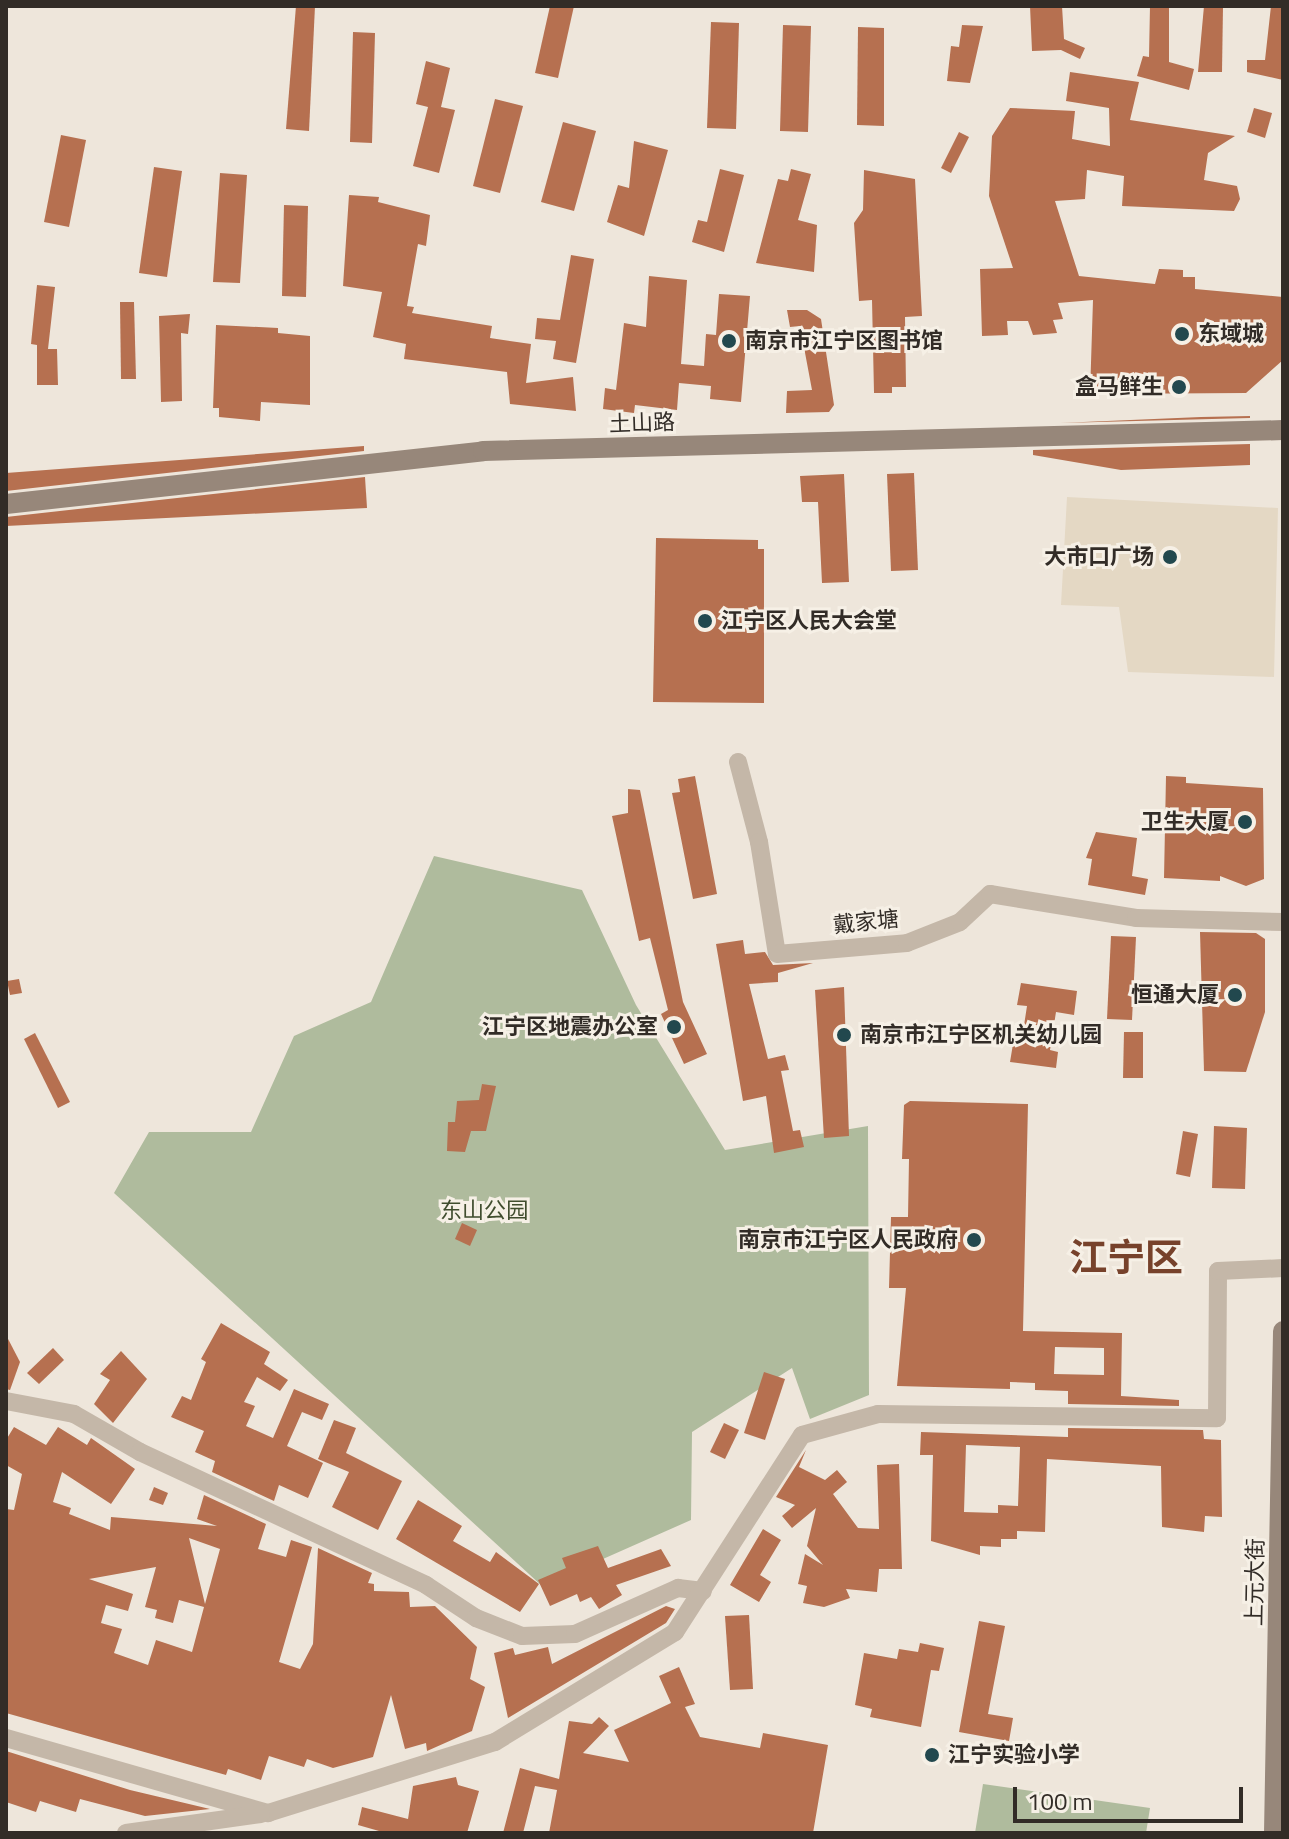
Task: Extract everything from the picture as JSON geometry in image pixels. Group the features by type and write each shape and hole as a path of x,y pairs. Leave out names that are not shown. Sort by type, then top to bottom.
{"street":[{"name":"土山路","path":"6,504 483,451 1283,430"},
{"name":"戴家塘","path":"738,762 759,842 777,954 907,943 960,922 990,894 1136,918 1283,922"},
{"path":"126,1833 187,1830 268,1813 495,1742 675,1632 802,1435 878,1414 1217,1418 1218,1271 1283,1268"},
{"name":"上元大街","path":"1274,1833 1283,1331"},
{"path":"6,1401 74,1414 140,1452 426,1585 476,1618 522,1636 575,1634 678,1588 703,1591"},
{"path":"6,1738 268,1813"}],"green space":[{"name":"东山公园","path":"434,856 582,890 636,1005 725,1150 868,1126 869,1395 810,1419 792,1368 692,1432 691,1520 542,1586 114,1193 149,1132 251,1132 294,1036 371,1002"},
{"path":"983,1784 1150,1808 1146,1833 975,1833"}],"shaded area":[{"name":"大市口广场","path":"1067,497 1278,508 1274,677 1128,672 1119,607 1061,605"}],"building":[{"path":"296,6 315,6 309,131 286,129"},
{"path":"550,6 574,6 558,78 535,73"},
{"path":"1030,6 1062,6 1064,39 1085,48 1080,59 1061,50 1032,51"},
{"path":"1150,6 1169,6 1169,62 1194,69 1189,90 1137,76 1143,56 1149,57"},
{"path":"1204,6 1223,6 1222,72 1198,72"},
{"path":"1271,6 1283,6 1283,80 1247,72 1247,60 1265,60"},
{"path":"711,22 739,23 736,129 707,128"},
{"path":"783,25 811,26 808,132 780,131"},
{"path":"962,25 983,26 970,83 947,81 951,46 959,47"},
{"path":"858,27 884,28 884,126 857,125"},
{"path":"353,32 375,33 372,143 350,142"},
{"path":"426,61 450,68 441,107 455,110 439,173 413,166 428,107 416,104"},
{"path":"1070,72 1139,82 1130,120 1235,136 1208,153 1204,180 1237,186 1240,199 1234,211 1122,206 1124,176 1087,170 1085,199 1055,201 1079,276 1155,284 1159,269 1183,270 1183,277 1195,277 1195,289 1283,297 1283,360 1246,393 1090,394 1093,300 1058,303 1063,319 1053,320 1057,333 1033,335 1028,321 1007,321 1008,335 982,336 980,269 1013,268 989,196 992,136 1010,108 1075,111 1072,139 1110,146 1109,108 1066,101"},
{"path":"495,99 523,106 500,193 473,186"},
{"path":"1254,108 1272,113 1265,138 1247,132"},
{"path":"563,122 596,131 574,211 541,202"},
{"path":"959,132 969,137 951,173 941,168"},
{"path":"61,135 86,140 69,227 44,222"},
{"path":"634,141 668,150 644,236 607,222 618,185 629,188"},
{"path":"154,167 182,171 167,277 139,273"},
{"path":"720,169 744,175 724,252 692,242 698,220 707,222"},
{"path":"791,169 811,174 798,220 817,225 814,272 756,263 778,179 788,181"},
{"path":"864,170 915,179 922,316 905,317 906,387 892,387 892,393 874,393 872,300 859,301 854,223 863,210"},
{"path":"220,173 247,175 240,283 213,282"},
{"path":"349,195 379,197 378,202 430,215 426,246 418,244 407,306 414,307 412,313 492,326 490,338 531,344 526,383 573,377 576,411 510,404 507,372 404,359 406,344 373,337 382,292 343,286"},
{"path":"284,205 308,206 306,297 282,296"},
{"path":"571,255 594,259 576,363 553,359 556,341 535,339 537,318 560,320"},
{"path":"649,276 687,280 681,364 704,366 706,334 716,335 719,294 750,296 741,402 710,399 711,386 679,383 677,410 635,405 634,413 603,409 605,388 616,390 624,323 646,327"},
{"path":"37,285 55,287 48,349 57,349 58,385 37,385 37,345 31,344"},
{"path":"120,302 134,302 136,379 121,379"},
{"path":"787,310 807,310 821,319 834,405 829,412 786,413 787,391 812,390 800,326 790,327"},
{"path":"190,314 188,334 181,333 182,401 161,402 159,316"},
{"path":"216,325 278,328 278,333 310,336 310,405 261,402 260,421 219,417 219,408 213,408"},
{"path":"1201,417 1250,418 1060,423"},
{"path":"1250,444 1250,465 1121,470 1033,455 1033,450"},
{"path":"364,446 364,451 6,491 6,473"},
{"path":"914,473 918,570 891,571 887,474"},
{"path":"844,474 849,582 822,583 818,502 802,502 800,476"},
{"path":"365,477 367,508 6,526 6,517"},
{"name":"江宁区人民大会堂","path":"656,538 758,540 758,549 764,549 764,703 653,702"},
{"path":"695,776 717,894 693,899 672,793 680,792 678,779"},
{"path":"1166,776 1186,777 1186,783 1263,788 1264,879 1246,886 1220,876 1220,881 1164,878"},
{"path":"628,789 640,790 683,1002 707,1054 684,1064 661,1014 668,1010 650,938 639,941 612,816 628,813"},
{"path":"1096,832 1137,838 1132,876 1148,879 1145,895 1088,885 1092,859 1086,858"},
{"name":"恒通大厦","path":"1200,932 1256,933 1265,939 1265,1012 1246,1072 1204,1071"},
{"path":"1111,936 1136,937 1132,1020 1107,1019"},
{"path":"743,940 745,954 765,952 773,965 813,963 778,973 778,982 749,984 768,1059 785,1055 789,1070 781,1071 793,1131 800,1130 804,1147 774,1153 766,1096 743,1101 716,944"},
{"path":"19,979 22,993 10,995 7,981"},
{"path":"1021,983 1077,991 1074,1015 1056,1012 1050,1050 1058,1052 1056,1068 1010,1062 1013,1044 1021,1045 1027,1006 1017,1005"},
{"path":"844,987 849,1136 824,1138 815,990"},
{"path":"1124,1032 1143,1032 1143,1078 1123,1078"},
{"path":"35,1033 70,1102 58,1108 24,1039"},
{"path":"482,1084 496,1086 486,1131 471,1131 465,1152 447,1151 448,1122 455,1122 457,1101 479,1100"},
{"path":"910,1101 1028,1104 1023,1331 1122,1333 1121,1396 1179,1400 1179,1406 1068,1404 1068,1391 1035,1390 1035,1383 1010,1382 1010,1389 897,1386 906,1288 889,1288 891,1217 908,1217 909,1159 902,1159 904,1105","holes":["1055,1347 1104,1348 1104,1375 1054,1374"]},
{"path":"1214,1126 1247,1128 1245,1189 1212,1188"},
{"path":"1183,1131 1198,1134 1190,1177 1176,1174"},
{"path":"462,1223 477,1230 470,1246 455,1239"},
{"path":"221,1323 270,1352 264,1364 288,1380 280,1391 257,1377 244,1402 255,1406 246,1426 273,1438 294,1389 329,1404 322,1420 302,1412 287,1446 323,1463 308,1498 279,1485 274,1501 212,1472 215,1461 195,1452 204,1431 171,1417 182,1396 191,1400 206,1362 201,1359"},
{"path":"6,1335 20,1362 10,1390 6,1389"},
{"path":"53,1348 64,1360 39,1384 27,1373"},
{"path":"121,1351 147,1379 113,1423 94,1404 110,1380 100,1374"},
{"path":"764,1372 785,1379 765,1440 744,1433"},
{"path":"334,1420 356,1428 346,1453 402,1481 378,1530 332,1507 349,1472 318,1459"},
{"path":"724,1423 739,1430 725,1459 710,1452"},
{"path":"14,1427 46,1445 58,1427 87,1445 91,1438 135,1469 111,1504 62,1472 53,1502 71,1508 69,1514 110,1530 111,1517 217,1526 197,1519 204,1495 266,1524 258,1549 286,1557 291,1540 312,1547 279,1662 300,1669 313,1644 318,1548 372,1573 368,1583 374,1584 374,1591 409,1592 410,1607 435,1606 477,1647 470,1679 485,1687 472,1731 427,1751 426,1743 405,1749 391,1695 373,1757 333,1768 307,1759 304,1767 269,1756 261,1780 228,1769 226,1775 6,1713 6,1509 14,1510 22,1474 6,1465 6,1440","holes":["189,1538 220,1549 205,1604","156,1567 145,1607 157,1610 155,1618 173,1623 179,1600 204,1607 192,1652 156,1640 148,1665 114,1653 122,1629 101,1623 106,1605 128,1611 133,1594 89,1579"]},
{"path":"1068,1428 1203,1430 1204,1439 1221,1440 1222,1517 1205,1516 1204,1532 1162,1527 1161,1466 1047,1459 1045,1532 1017,1531 1017,1539 1001,1539 1001,1547 980,1546 980,1555 931,1541 933,1455 920,1455 921,1432 1068,1437","holes":["966,1445 1020,1447 1018,1506 998,1505 998,1513 964,1512"]},
{"path":"806,1450 799,1467 825,1480 837,1470 847,1482 833,1494 858,1528 879,1529 877,1465 899,1464 902,1569 879,1569 877,1592 846,1589 850,1598 824,1607 803,1603 807,1586 798,1584 805,1554 823,1565 807,1546 816,1508 792,1528 782,1516 795,1505 776,1497"},
{"path":"154,1487 168,1493 163,1505 149,1500"},
{"path":"418,1500 462,1526 453,1541 490,1562 496,1552 539,1584 520,1612 396,1539"},
{"path":"763,1529 781,1540 760,1575 771,1582 759,1602 730,1585"},
{"path":"598,1546 608,1568 661,1549 671,1566 616,1585 622,1595 599,1609 591,1597 580,1602 577,1594 550,1606 538,1580 566,1568 562,1558"},
{"path":"666,1606 675,1609 666,1623 508,1718 494,1653 513,1648 515,1655 548,1647 552,1664"},
{"path":"749,1615 753,1689 730,1690 725,1616"},
{"path":"979,1621 1005,1626 988,1714 1013,1718 1009,1741 959,1732"},
{"path":"920,1643 944,1648 939,1671 931,1670 921,1727 870,1717 872,1709 855,1705 864,1653 897,1659 899,1649 918,1652"},
{"path":"679,1667 695,1704 685,1707 700,1737 760,1748 763,1733 828,1745 813,1833 549,1833 557,1790 535,1786 523,1833 503,1833 520,1768 559,1779 569,1721 592,1724 599,1717 609,1726 583,1753 629,1762 614,1730 671,1703 659,1676"},
{"path":"6,1751 130,1790 210,1809 145,1816 80,1799 76,1812 40,1801 36,1812 6,1802"},
{"path":"456,1777 458,1785 479,1791 467,1833 386,1833 358,1825 362,1807 408,1819 413,1786"}],"place":[{"name":"东域城","path":"1182,334"},
{"name":"南京市江宁区图书馆","path":"729,341"},
{"name":"盒马鲜生","path":"1179,387"},
{"name":"大市口广场","path":"1170,557"},
{"name":"江宁区人民大会堂","path":"705,621"},
{"name":"卫生大厦","path":"1245,822"},
{"name":"恒通大厦","path":"1235,995"},
{"name":"江宁区地震办公室","path":"674,1027"},
{"name":"南京市江宁区机关幼儿园","path":"844,1035"},
{"name":"南京市江宁区人民政府","path":"974,1240"},
{"name":"江宁实验小学","path":"932,1755"}],"district":[{"name":"江宁区","path":"1126,1258"}]}
